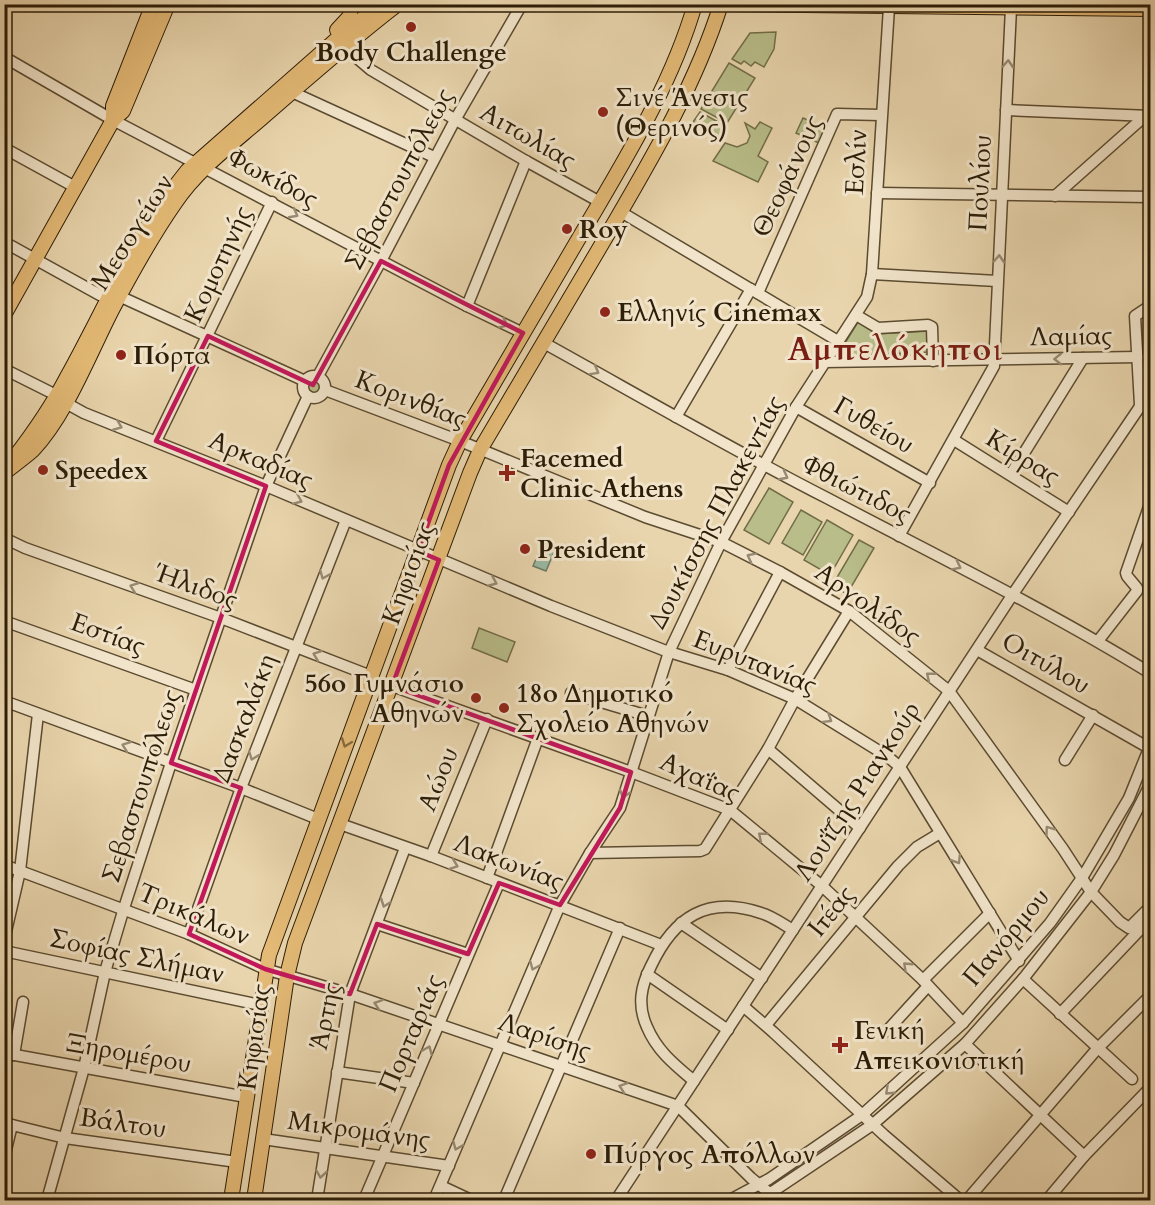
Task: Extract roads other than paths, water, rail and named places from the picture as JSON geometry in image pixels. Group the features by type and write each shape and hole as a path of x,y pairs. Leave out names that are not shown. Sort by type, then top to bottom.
{"main road":[{"path":"113,120 113,106 153,4"},
{"path":"6,308 113,120 123,111 168,4"},
{"name":"Μεσογείων","path":"25,445 66,379 140,238 176,184 345,24 350,16 351,4"},
{"name":"Μεσογείων","path":"25,445 64,402 149,242 185,188 197,163 337,39 381,4"},
{"name":"Μεσογείων","path":"25,445 39,411 100,294 144,217 174,175 197,163 292,92 398,4"},
{"name":"Κηφισίας","path":"231,1200 265,969 449,465 460,441 600,202 656,101 683,41 695,4"},
{"path":"721,5 1150,9"},
{"name":"Κηφισίας","path":"254,1200 287,976 295,943 470,473 480,450 621,212 677,110 713,30 721,5"},
{"path":"4,471 25,445"}],"street":[{"name":"Σεβαστουπόλεως","path":"318,376 454,120 522,4"},
{"name":"Εσλίν","path":"856,315 867,297 872,274 889,7"},
{"name":"Πουλίου","path":"995,360 1011,8"},
{"name":"Αιτωλίας","path":"344,47 371,70 454,120 600,202"},
{"name":"Φωκίδος","path":"4,57 113,120 467,306 523,333"},
{"path":"292,92 434,157"},
{"path":"1006,110 1148,116"},
{"name":"Θεοφάνους","path":"676,417 754,291 837,114 882,116"},
{"path":"1055,196 1148,116"},
{"path":"4,148 75,187"},
{"path":"467,306 526,161"},
{"path":"877,193 1150,197"},
{"name":"Κομοτηνής","path":"156,441 272,202"},
{"path":"621,212 838,341"},
{"path":"4,242 100,294"},
{"path":"872,274 997,281"},
{"path":"120,296 305,381"},
{"path":"1150,306 1135,316 1139,408 1150,409"},
{"path":"856,315 878,328 928,325 932,327 933,361"},
{"name":"Δουκίσσης Πλακεντίας","path":"434,1200 560,905 590,853 620,808 669,652 721,542 796,407 856,315"},
{"name":"Φθιώτιδος","path":"544,343 765,466 1013,594 1150,673"},
{"name":"Λαμίας","path":"824,362 1138,357"},
{"path":"1011,474 1083,358"},
{"path":"899,536 954,440 994,366 995,360"},
{"path":"4,369 50,392"},
{"path":"310,376 318,376 323,380 325,390 318,397 308,396 304,389 305,381 310,376"},
{"name":"Κορινθίας","path":"325,390 480,450"},
{"name":"Σεβαστουπόλεως","path":"47,1200 84,1068 105,972 171,763 266,486 308,396"},
{"name":"Αρκαδίας","path":"64,402 439,560"},
{"name":"Γυθείου","path":"796,407 930,483"},
{"name":"Λουΐζης Ριανκούρ","path":"616,1200 1013,594 1139,408"},
{"name":"Κίρρας","path":"954,440 1069,512"},
{"name":"Αργολίδος","path":"480,450 645,517 721,542 849,611 949,692 1091,892 1120,922 1129,928 1150,907"},
{"path":"1098,641 1137,591 1126,573 1150,504"},
{"name":"Δασκαλάκη","path":"189,934 240,788 346,520"},
{"name":"Ήλιδος","path":"4,538 25,548 221,618 371,676"},
{"name":"Ευρυτανίας","path":"439,560 669,652 728,670 795,699 887,756 900,767 1019,961"},
{"path":"728,670 780,572"},
{"path":"590,853 700,851 709,845 849,611"},
{"name":"Εστίας","path":"4,621 196,690"},
{"name":"Οιτύλου","path":"977,650 1150,747"},
{"name":"Αχαΐας","path":"392,686 730,810 822,886 925,983 963,1023"},
{"path":"571,693 648,716"},
{"path":"4,701 318,819"},
{"path":"4,940 20,871 38,714"},
{"name":"Οιτύλου","path":"1065,760 1093,715"},
{"name":"Αώου","path":"431,856 487,719"},
{"path":"487,878 538,738"},
{"name":"Πανόρμου","path":"730,1200 759,1185 862,1115 963,1023 1019,961 1082,878 1129,798 1150,747"},
{"path":"768,749 860,828"},
{"name":"Πανόρμου","path":"760,1200 775,1197 872,1125 965,1044 1023,979 1091,892 1114,855 1150,785"},
{"name":"Λακωνίας","path":"340,824 431,856 661,945"},
{"name":"Ιτέας","path":"766,1025 879,888 917,847 940,833"},
{"name":"Άρτης","path":"317,1200 350,994 405,848"},
{"name":"Τρικάλων","path":"4,864 189,934 265,969"},
{"name":"Πορταριάς","path":"364,1200 499,883"},
{"path":"694,1081 662,1054 645,1025 640,1004 641,989 661,945 672,931 692,915 703,910 724,907 742,908 763,914 793,930"},
{"path":"886,1031 925,983 990,913"},
{"path":"1060,1014 1150,919"},
{"path":"681,923 762,978"},
{"path":"377,924 468,954"},
{"path":"504,1200 620,928"},
{"name":"Σοφίας Σλήμαν","path":"4,951 260,1005"},
{"name":"Λαρίσης","path":"265,969 350,994 678,1106 759,1185 775,1197"},
{"path":"647,974 728,1030"},
{"path":"1023,979 1132,1080"},
{"path":"967,1200 1097,1049 1150,996"},
{"path":"9,1054 23,1002"},
{"path":"743,1006 872,1125 960,1200"},
{"path":"965,1044 1084,1156"},
{"name":"Ξηρομέρου","path":"9,1054 246,1097"},
{"path":"337,1072 414,1083"},
{"path":"1047,1200 1084,1156 1150,1088"},
{"path":"4,1158 8,1124"},
{"name":"Βάλτου","path":"8,1124 65,1138 237,1162"},
{"name":"Μικρομάνης","path":"263,1139 449,1166"},
{"name":"Μικρομάνης","path":"441,1186 471,1200"},
{"path":"1145,1200 1150,1194"}],"place":[{"name":"Body Challenge","path":"411,27"},
{"name":"Σινέ Άνεσις (Θερινός)","path":"603,112"},
{"name":"Roy","path":"567,229"},
{"name":"Ελληνίς Cinemax","path":"605,312"},
{"name":"Πόρτα","path":"121,355"},
{"name":"Speedex","path":"43,470"},
{"name":"Facemed Clinic Athens","path":"507,473"},
{"name":"President","path":"525,549"},
{"name":"56ο Γυμνάσιο Αθηνών","path":"476,698"},
{"name":"18ο Δημοτικό Σχολείο Αθηνών","path":"504,708"},
{"name":"Γενική Απεικονιστική","path":"840,1045"},
{"name":"Πύργος Απόλλων","path":"591,1154"}],"district":[{"name":"Αμπελόκηποι","path":"896,350"}]}
